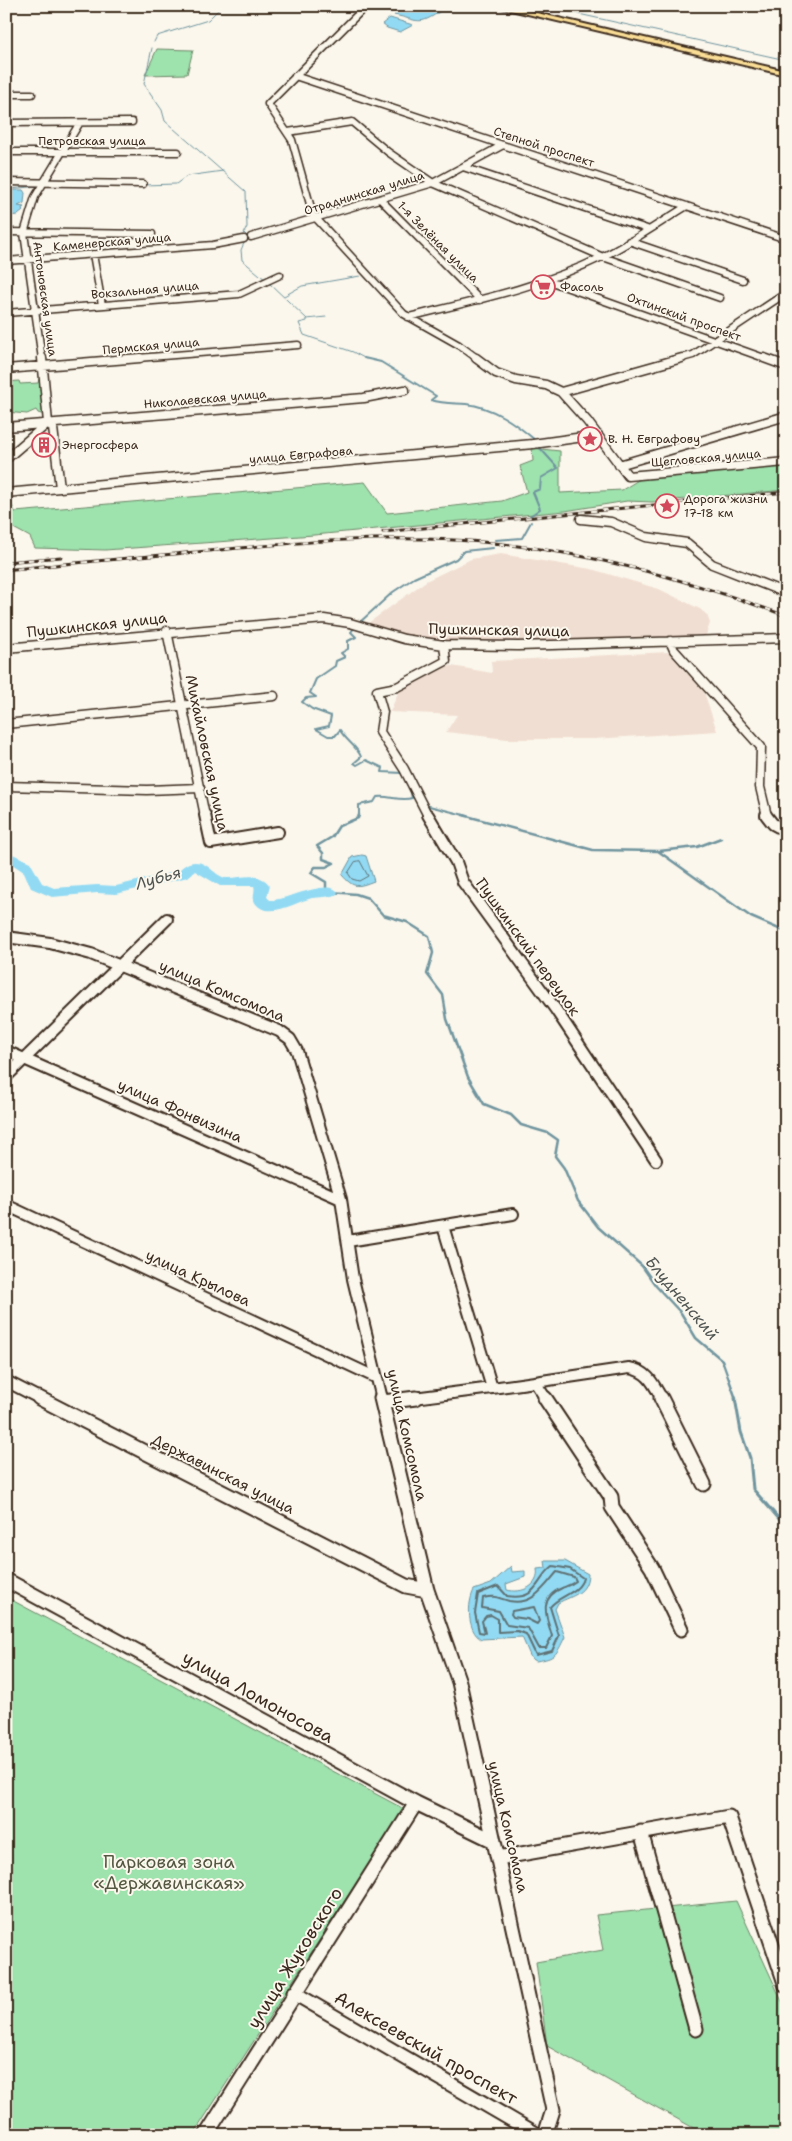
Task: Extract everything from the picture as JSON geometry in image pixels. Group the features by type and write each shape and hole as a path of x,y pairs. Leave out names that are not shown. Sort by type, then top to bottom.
{"main road":[{"path":"497,6 786,73"}],"street":[{"path":"366,6 268,104 288,132 309,208 316,219 408,317 459,345 496,373 516,380 546,385 561,392 598,435 619,465 786,416"},
{"name":"Степной проспект","path":"295,76 786,239"},
{"path":"6,94 32,94"},
{"path":"6,123 79,124 89,121 132,122"},
{"path":"288,132 352,122 388,152 433,184 603,256 720,298"},
{"name":"Антоновская улица","path":"60,488 53,428 48,423 43,366 24,233 29,212 44,182 79,124"},
{"name":"Отраднинская улица","path":"247,238 282,230 433,184 503,145"},
{"name":"Петровская улица","path":"6,152 178,152"},
{"path":"463,167 647,229"},
{"path":"6,182 143,184"},
{"name":"1-я Зелёная улица","path":"381,200 480,300"},
{"path":"408,317 480,300 546,280 603,256 687,206"},
{"path":"6,232 152,234"},
{"name":"Каменерская улица","path":"6,261 219,244 247,238"},
{"path":"629,241 742,280"},
{"path":"94,254 102,305"},
{"name":"Вокзальная улица","path":"6,313 239,294 280,275"},
{"name":"Охтинский проспект","path":"546,280 786,366"},
{"path":"561,392 693,355 786,293"},
{"name":"Пермская улица","path":"6,369 298,345"},
{"name":"Николаевская улица","path":"6,427 364,398 405,390"},
{"path":"6,459 48,423"},
{"name":"улица Евграфова","path":"6,493 533,444 598,435"},
{"name":"Щегловская улица","path":"619,465 628,476 786,462"},
{"path":"581,519 611,522 646,537 687,542 712,564 786,593"},
{"name":"Пушкинская улица","path":"6,648 167,631 310,619 350,623 404,640 444,645 518,646 786,638"},
{"name":"Михайловская улица","path":"167,631 211,843 278,832"},
{"path":"670,642 674,650 760,747 759,782 764,810 772,823 786,831"},
{"name":"Пушкинский переулок","path":"444,645 446,662 397,687 377,691 383,712 380,732 397,755 436,831 460,865 463,882 556,1010 656,1160"},
{"path":"6,724 274,696"},
{"path":"6,786 147,790 200,788"},
{"path":"6,1077 167,919"},
{"name":"улица Комсомола","path":"6,937 50,943 91,954 120,965 279,1031 290,1039 297,1051 341,1199 353,1279 427,1590 459,1682 553,2110 545,2135"},
{"name":"улица Фонвизина","path":"6,1051 341,1199"},
{"name":"улица Крылова","path":"6,1205 377,1378"},
{"path":"348,1240 513,1214"},
{"path":"443,1226 492,1388"},
{"path":"383,1402 629,1368 641,1370 652,1380 704,1484"},
{"name":"Державинская улица","path":"6,1381 406,1586 427,1590"},
{"path":"536,1382 611,1497 612,1507 652,1568 680,1629"},
{"name":"улица Ломоносова","path":"6,1580 416,1803 494,1841"},
{"name":"улица Жуковского","path":"206,2135 294,1993 416,1803"},
{"path":"498,1858 729,1817 786,1986"},
{"path":"641,1832 696,2029"},
{"name":"Алексеевский проспект","path":"294,1993 538,2135"}],"shaded area":[{"path":"501,554 591,569 659,589 700,609 707,615 710,623 706,635 578,641 442,642 409,637 367,624 426,581 471,559"},
{"path":"668,652 704,692 717,731 594,739 507,739 446,732 457,715 390,712 399,690 436,668 452,666 492,673 491,661"}],"green space":[{"path":"157,49 193,50 187,74 145,75"},
{"path":"39,379 45,415 38,413 36,410 27,414 6,412 6,382 19,381 20,384 38,383"},
{"path":"532,448 560,451 560,493 622,490 640,479 786,465 786,490 652,502 627,501 565,511 314,535 105,550 35,548 30,537 6,524 6,506 12,505 15,512 365,482 387,513 502,501 527,492 520,466 533,461"},
{"name":"Парковая зона «Державинская»","path":"6,1597 404,1809 193,2135 6,2135"},
{"path":"736,1901 786,2010 786,2133 783,2135 706,2135 547,2046 536,1962 603,1950 596,1915"}],"water":[{"path":"406,6 427,6 442,10 428,19 418,21 394,15"},
{"path":"390,18 413,25 400,32 387,28 382,24"},
{"path":"6,190 23,190 25,193 24,203 18,206 24,207 22,208 23,211 18,215 6,216"},
{"path":"366,856 374,881 356,886 342,875 352,857"},
{"path":"545,1561 565,1561 588,1574 587,1581 582,1590 558,1603 555,1609 565,1637 555,1655 548,1659 536,1661 531,1658 522,1637 481,1639 476,1635 471,1623 469,1609 474,1590 491,1584 511,1566 512,1572 525,1571 525,1577 506,1584 507,1590 524,1590 536,1580 537,1569 546,1568"}],"waterway":[{"path":"154,42 157,36 208,20 222,6"},
{"path":"546,6 550,7"},
{"path":"556,9 786,60"},
{"path":"152,48 144,84 162,110 165,121 222,171"},
{"path":"144,185 176,184 187,176 222,171"},
{"path":"222,171 246,192 247,227 244,233 247,236 241,250 242,260 266,280"},
{"path":"11,189 38,186"},
{"path":"284,296 302,286 360,276"},
{"path":"269,283 307,319"},
{"path":"307,319 326,317"},
{"path":"307,319 307,321 299,323 304,335 353,352 364,358"},
{"path":"364,358 381,362 436,396 431,400 485,408 511,422 535,440"},
{"path":"530,516 540,509 533,492 540,489 541,478 558,468 539,447"},
{"path":"495,540 522,538 531,522"},
{"path":"359,623 393,592 414,578 456,559 464,551 493,548"},
{"path":"355,627 351,632 356,637 348,641 348,649 341,653 345,657 336,661 335,666 316,679 310,693 316,697 306,698 302,702 312,709 331,716 329,726 316,729 328,736 335,736 340,730 361,757 354,763 357,765 366,760 383,768 382,772 403,773"},
{"path":"359,815 359,805 374,802 377,797 412,798 410,788"},
{"path":"429,806 468,816"},
{"name":"Блудненский","path":"359,815 358,818 339,826 332,837 317,846 323,853 323,859 334,863 326,867 315,867 311,873 326,882 326,889 331,892 356,894 368,898 383,915 407,922 429,936 433,953 427,974 443,995 447,1019 468,1077 484,1104 511,1115 521,1125 548,1133 558,1140 555,1156 564,1168 578,1201 598,1227 642,1266 656,1286 681,1313 696,1338 722,1360 736,1399"},
{"path":"463,815 593,850 658,851 751,917 786,932"},
{"path":"659,851 697,847 721,838"},
{"name":"Лубья","path":"6,855 26,866 32,874 36,885 52,893 97,889 116,890 183,874 194,866 199,867 220,881 250,880 259,883 263,886 260,897 262,902 267,904 278,905 310,894 331,892"},
{"name":"Блудненский","path":"735,1398 741,1432 750,1458 753,1489 786,1527"}],"railway":[{"path":"383,532 786,492"},
{"path":"6,570 310,542 379,539 482,542 560,552 637,568 712,590 786,616"},
{"path":"6,562 61,557"}],"place":[{"name":"Фасоль","path":"543,287"},
{"name":"В. Н. Евграфову","path":"590,439"},
{"name":"Энергосфера","path":"44,445"},
{"name":"Дорога жизни 17-18 км","path":"667,506"}]}
